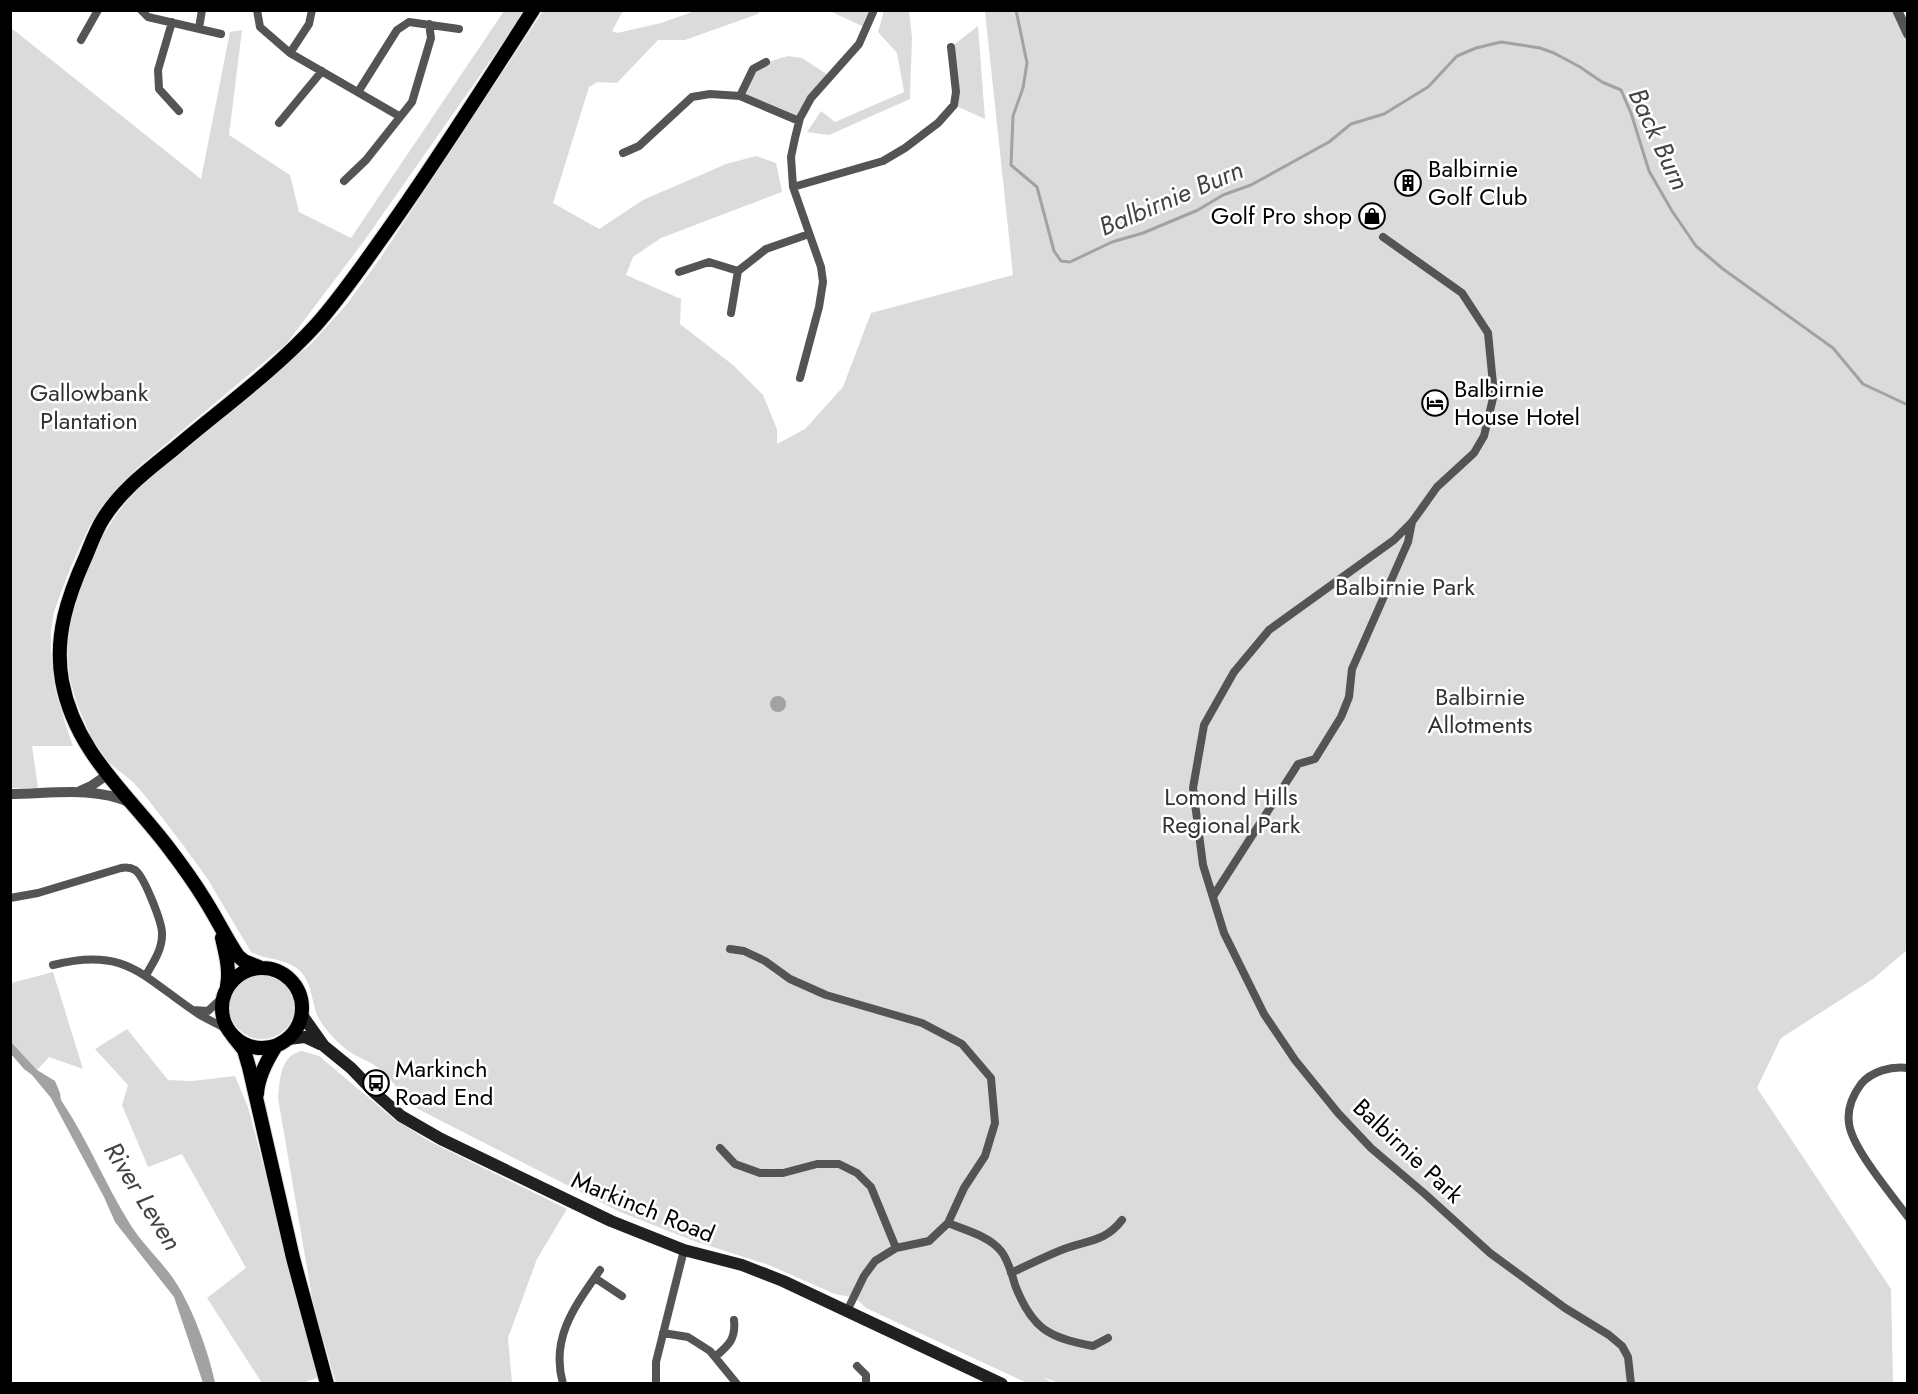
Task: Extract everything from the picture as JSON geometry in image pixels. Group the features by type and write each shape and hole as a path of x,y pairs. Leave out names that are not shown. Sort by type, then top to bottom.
{"highway":[{"path":"230,1032 241,1042 252,1047 276,1046 288,1039 300,1024 303,1002 299,991 283,972 259,967 238,956 174,856 90,753 66,698 60,661 65,610 101,521 114,502 277,363 315,326 365,262 420,184 533,10"},
{"path":"217,920 228,962 229,976 222,1016 230,1032 244,1050 293,1258 327,1383"},
{"path":"225,992 241,973 259,967"},
{"path":"256,1102 258,1086 268,1058 276,1046"}],"main road":[{"name":"Markinch Road","path":"302,1015 324,1046 401,1116 441,1139 611,1221 684,1250 765,1273 1002,1383"},
{"name":"Markinch Road","path":"288,1039 305,1037 324,1046"}],"street":[{"path":"81,40 98,10"},
{"path":"141,10 148,17 221,34"},
{"path":"199,28 202,10"},
{"path":"257,10 260,27 290,53 399,116"},
{"path":"290,53 309,24 312,10"},
{"path":"800,378 819,307 823,282 821,267 794,187 791,157 799,121 811,98 859,44 874,10"},
{"path":"1897,10 1908,34"},
{"path":"172,22 158,70 159,89 179,111"},
{"path":"358,92 397,30 409,22 459,29"},
{"path":"344,181 366,160 412,102 431,38 429,24"},
{"path":"794,187 883,161 905,148 938,123 954,105 956,92 951,47"},
{"path":"740,96 753,69 766,62"},
{"path":"279,123 322,71"},
{"path":"624,153 639,146 692,97 710,94 740,96 799,121"},
{"path":"731,313 738,271 766,249 809,234"},
{"name":"Balbirnie Park","path":"1383,237 1462,293 1488,333 1494,394 1484,436 1474,453 1437,487 1412,522 1394,540 1269,630 1234,672 1204,724 1193,788 1203,865 1224,933 1264,1014 1295,1060 1338,1113 1371,1148 1490,1253 1565,1308 1610,1335 1622,1346 1629,1357 1631,1383"},
{"path":"679,272 709,262 738,271"},
{"name":"Balbirnie Park","path":"1214,895 1298,764 1315,759 1341,717 1349,697 1352,669 1408,542 1412,522"},
{"path":"74,792 87,788 107,775"},
{"path":"10,794 74,792 104,794 135,806"},
{"path":"10,898 38,893 121,868 135,870 159,918 162,929 160,948 146,975"},
{"path":"730,949 744,951 765,961 790,979 826,995 922,1023 962,1044 992,1078 994,1124 985,1156 964,1188 948,1223 929,1240 896,1248 875,1261 858,1287 847,1311"},
{"path":"53,965 97,959 127,966 146,975 193,1010 230,1032"},
{"path":"193,1010 208,1011 225,992"},
{"path":"1908,1068 1883,1070 1867,1079 1857,1090 1851,1102 1848,1122 1858,1146 1908,1217"},
{"path":"720,1148 735,1164 760,1173 783,1173 817,1164 839,1164 857,1173 871,1187 896,1248"},
{"path":"1011,1273 1065,1249 1094,1241 1114,1231 1122,1220"},
{"path":"948,1223 986,1239 1001,1251 1023,1305 1034,1320 1049,1334 1071,1342 1093,1346 1108,1338"},
{"path":"656,1383 656,1362 684,1250"},
{"path":"563,1383 559,1369 562,1337 567,1321 597,1274 622,1296"},
{"path":"716,1357 728,1346 736,1332 734,1320"},
{"path":"663,1333 688,1337 710,1351 737,1383"},
{"path":"856,1366 866,1375 866,1383"}],"green space":[{"name":"Gallowbank Plantation","path":"504,11 525,11 364,241 287,343 136,469 102,506 90,525 72,564 54,612 51,632 55,688 73,746 32,746 38,788 11,788 10,27 201,179 230,32 242,30 229,135 290,175 299,212 351,238"},
{"name":"Lomond Hills Regional Park","path":"543,11 623,11 612,31 617,33 661,23 695,11 760,11 758,14 685,40 658,40 617,83 598,82 589,87 553,203 599,229 643,200 726,164 756,156 776,163 782,192 661,238 633,257 626,275 681,299 680,324 733,365 763,395 777,429 777,444 805,429 843,387 871,313 1013,275 985,11 1895,11 1908,43 1907,950 1873,979 1781,1038 1757,1088 1891,1289 1893,1383 1061,1384 1043,1377 1053,1383 1027,1383 866,1308 852,1298 835,1294 769,1265 694,1241 620,1212 418,1109 380,1069 350,1052 337,1041 318,1017 310,989 303,975 293,965 251,952 207,878 183,845 147,798 133,782 109,763 92,739 77,704 70,679 68,627 74,604 99,542 116,515 145,482 312,343 347,304 381,257"},
{"path":"830,11 874,11 866,28"},
{"path":"884,11 909,11 912,37 910,99 829,135 807,132 821,111 835,122 904,92 897,53 878,32"},
{"path":"978,26 985,119 954,105 951,47"},
{"path":"788,56 802,58 831,77 800,118 740,96 757,68"},
{"path":"53,972 83,1069 49,1057 37,1070 11,1042 11,983"},
{"path":"255,973 269,973 281,978 290,987 295,1006 293,1019 286,1030 269,1039 255,1039 243,1034 234,1025 229,1013 229,999 234,987 243,978"},
{"path":"127,1029 168,1080 192,1081 235,1076 248,1107 319,1377 303,1383 262,1383 207,1298 246,1268 182,1154 148,1167 122,1105 128,1085 95,1049"},
{"path":"302,1051 319,1056 394,1119 429,1141 567,1209 537,1259 508,1338 512,1383 336,1383 314,1309 278,1098 285,1063 295,1053"}],"shaded area":[{"path":"778,696 786,704 778,712 770,704"},
{"path":"11,1042 37,1070 55,1081 61,1100 130,1224 170,1274 185,1298 198,1327 215,1383 203,1383 174,1297 115,1222 51,1098 11,1054"}],"waterway":[{"name":"Balbirnie Burn","path":"1016,10 1027,63 1023,88 1013,116 1011,165 1037,187 1054,251 1061,261 1070,262 1112,242 1143,233 1198,210 1223,195 1251,185 1329,142 1351,124 1384,114 1428,87 1457,56 1476,48 1501,42 1540,48 1554,53 1602,82 1621,90 1631,113 1649,171 1696,246 1723,269 1833,348 1863,384 1908,405"}],"place":[{"name":"Balbirnie Golf Club","path":"1408,183"},
{"name":"Golf Pro shop","path":"1372,216"},
{"name":"Balbirnie House Hotel","path":"1435,403"},
{"name":"Markinch Road End","path":"376,1083"}],"water label":[{"name":"Back Burn","path":"1659,139"},
{"name":"River Leven","path":"143,1196"}],"park label":[{"name":"Balbirnie Allotments","path":"1480,711"}]}
